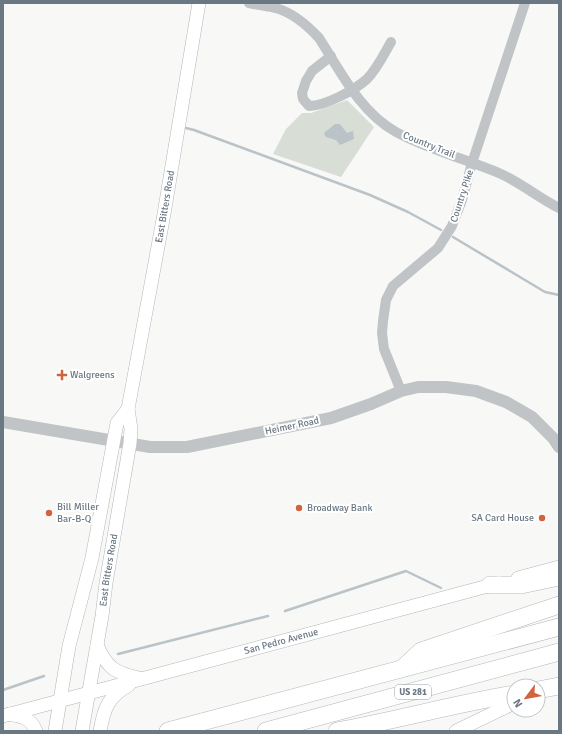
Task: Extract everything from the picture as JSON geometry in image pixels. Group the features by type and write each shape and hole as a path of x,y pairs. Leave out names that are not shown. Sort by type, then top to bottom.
{"highway":[{"path":"490,585 520,585 559,577"},
{"path":"403,668 421,651 559,605"},
{"name":"US 281","path":"168,731 559,627"},
{"name":"US 281","path":"266,731 559,652"},
{"path":"546,689 559,688"},
{"path":"337,731 393,720 473,701 506,695"}],"main road":[{"name":"East Bitters Road","path":"82,731 130,443 131,429 128,409 164,214 199,3"},
{"name":"East Bitters Road","path":"55,731 69,646 92,558 113,440 117,423 128,409"},
{"name":"San Pedro Avenue","path":"5,715 559,567"},
{"path":"97,645 105,660 114,670 125,675 141,678"},
{"path":"100,731 104,711 110,699 124,688 141,678"},
{"path":"546,692 559,688"},
{"path":"456,731 506,707"},
{"path":"5,715 19,716 27,719 33,724 36,731"}],"street":[{"name":"Country Trail","path":"248,3 277,6 309,28 320,38 352,89 371,113 395,132 502,174 559,208"},
{"name":"Country Pike","path":"401,391 384,349 382,333 386,300 396,282 438,248 452,226 462,200 472,163 525,3"},
{"path":"331,56 312,70 306,81 302,93 303,99 309,106 316,106 352,89 368,78 391,42"},
{"name":"Heimer Road","path":"3,422 150,446 187,447 331,418 371,404 401,391 418,387 446,387 476,391 506,402 532,418 559,447"}],"shaded area":[{"path":"347,100 374,127 341,177 273,154 286,129 302,113 311,113"},
{"path":"335,124 340,124 347,133 353,131 354,139 340,145 336,140 326,137 324,133"}],"waterway":[{"path":"186,128 370,195 408,212 441,230"},
{"path":"453,237 545,292 559,295"},
{"path":"285,611 406,571 441,588"},
{"path":"118,654 268,616"},
{"path":"3,690 44,676"}],"place":[{"name":"Walgreens","path":"62,375"},
{"name":"Broadway Bank","path":"299,508"},
{"name":"Bill Miller Bar-B-Q","path":"49,513"},
{"name":"SA Card House","path":"542,518"}]}
